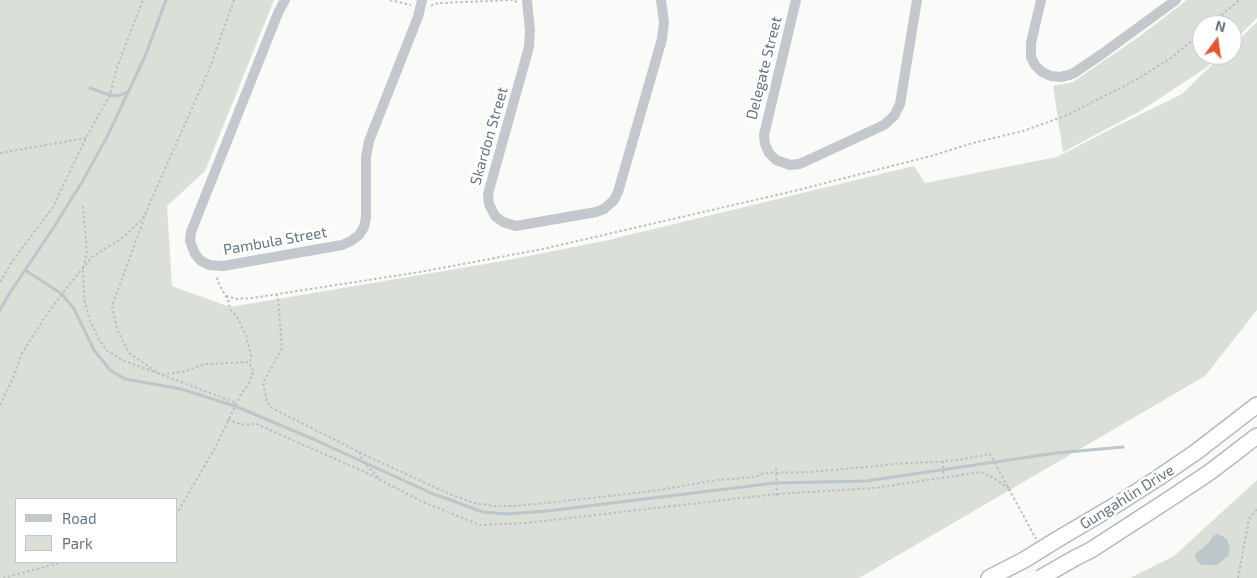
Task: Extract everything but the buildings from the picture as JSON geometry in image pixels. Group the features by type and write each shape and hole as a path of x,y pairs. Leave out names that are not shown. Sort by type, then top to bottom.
{"highway":[{"name":"Gungahlin Drive","path":"989,578 1024,560 1158,478 1196,452 1257,405"},
{"name":"Gungahlin Drive","path":"1040,578 1091,550 1172,498 1257,436"}],"street":[{"name":"Pambula Street","path":"286,0 278,13 191,232 190,241 195,254 201,261 214,266 342,245 359,235 365,222 366,157 369,141 418,17 421,3"},
{"name":"Skardon Street","path":"527,1 530,47 488,194 489,204 495,216 503,222 516,226 600,211 614,200 618,192 662,39 664,22 661,0"},
{"name":"Delegate Street","path":"796,0 764,135 769,153 776,160 790,165 804,162 884,125 894,116 900,104 917,0"},
{"path":"1041,0 1030,52 1033,61 1039,69 1046,74 1056,77 1074,73 1176,0"}],"path":[{"path":"0,282 13,260 53,207 86,138 110,95 117,67 143,0"},
{"path":"0,406 14,376 21,355 43,320 92,257 125,236 142,219 209,70 234,0"},
{"path":"390,0 410,5 421,3 430,6 440,3 527,1"},
{"path":"1222,15 1239,0"},
{"path":"226,296 237,299 252,298 420,272 552,247 832,182 931,156 973,143 1023,131 1065,116 1134,81 1171,58 1192,40"},
{"path":"0,152 86,138"},
{"path":"149,205 112,306 117,329 129,353 161,375 186,371 206,364 250,362"},
{"path":"83,206 87,252 83,268 84,298 89,318 106,350 122,360 237,403"},
{"path":"178,512 215,448 254,370 250,362 251,356 246,335 237,317 230,309 226,296 219,284 214,266"},
{"path":"276,294 278,298 282,348 263,383 270,407 358,451 452,495 474,503 494,506 516,506 584,500 717,480 755,477 764,473 811,472 943,461 990,454 1039,544"},
{"path":"228,419 240,424 254,423 424,502 480,524 526,523 777,495 874,488 981,472 992,477 1010,490"},
{"path":"358,451 364,463 380,480"},
{"path":"943,461 943,477"},
{"path":"776,468 777,495"},
{"path":"1238,578 1249,520 1257,510"},
{"path":"3,578 59,563"}],"green space":[{"path":"0,0 274,0 205,171 167,206 172,286 230,307 503,261 604,241 914,166 925,183 1057,157 1182,94 1212,65 1242,65 1242,36 1257,22 1257,310 1205,376 859,578 0,578"},
{"path":"1187,0 1257,0 1257,18 1242,33 1242,15 1192,15 1192,65 1209,65 1142,110 1063,152 1053,86 1073,82 1140,36"},
{"path":"1257,480 1257,578 1130,578 1174,556"}],"shaded area":[{"path":"1217,534 1227,539 1230,549 1228,556 1217,565 1201,565 1196,560 1195,554"}],"waterway":[{"path":"0,310 82,182 107,137 146,54 166,0"},
{"path":"90,88 115,96 128,92"},
{"path":"25,270 62,294 74,309 94,350 110,370 125,379 181,389 235,406 431,493 483,512 507,514 547,511 775,483 866,481 1056,453 1123,447"}]}
